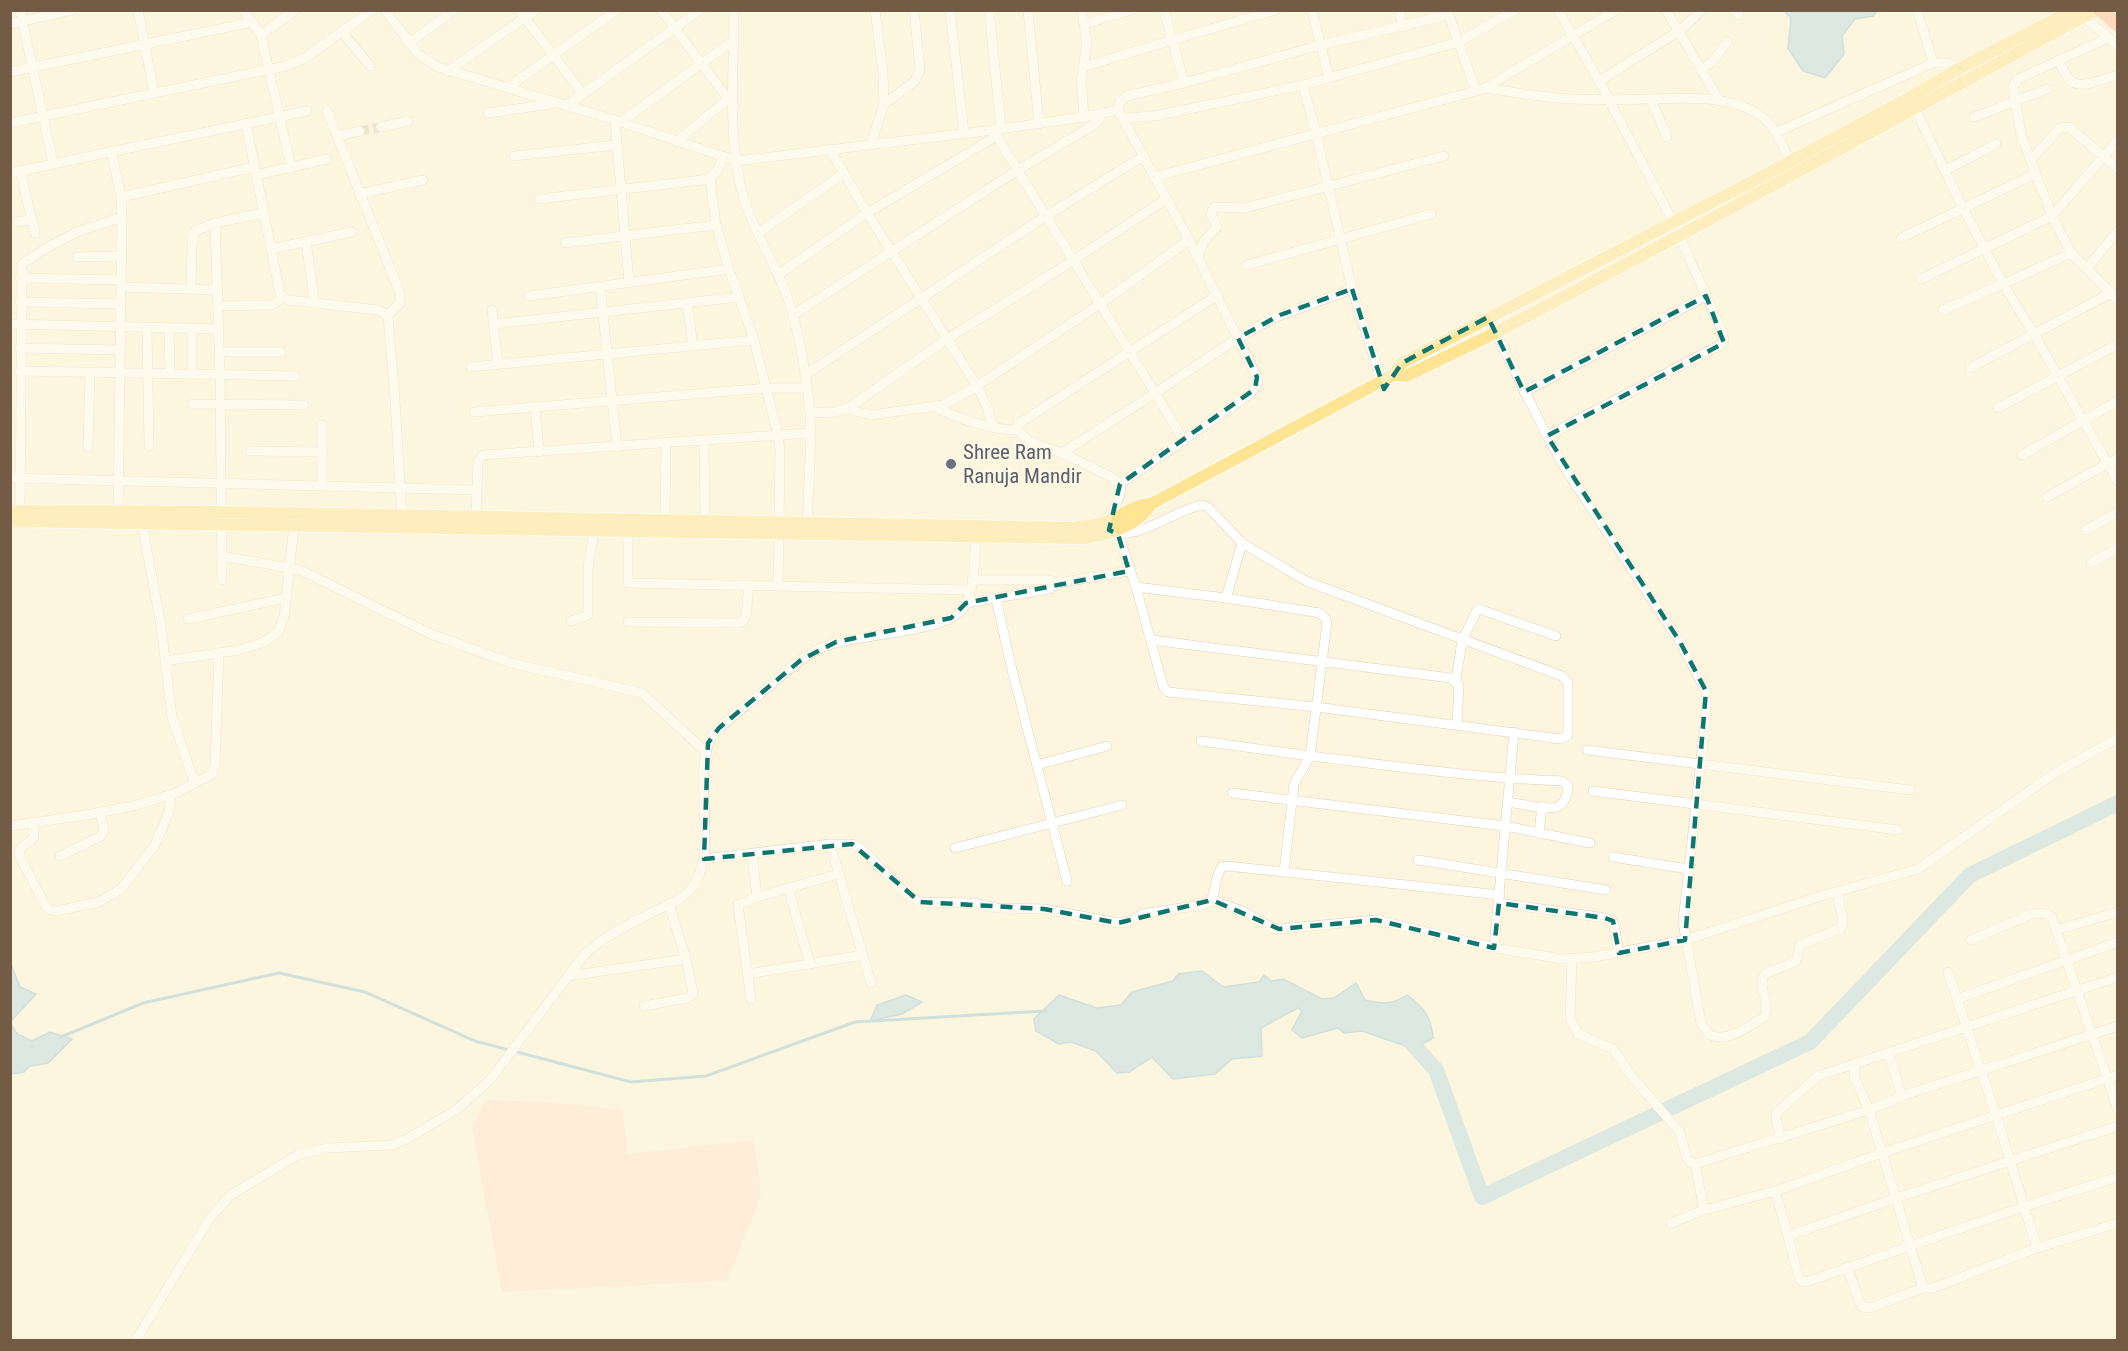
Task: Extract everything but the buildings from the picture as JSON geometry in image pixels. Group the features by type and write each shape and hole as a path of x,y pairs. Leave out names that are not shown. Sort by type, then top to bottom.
{"main road":[{"path":"1387,379 1401,363 1761,177 1909,98 1960,68 2094,14"},
{"path":"10,521 118,517 557,525 665,521 779,528 1093,537 1145,512 1151,504 1387,379 1406,376 1495,333 1916,110 2047,36 2094,14"},
{"path":"1840,134 1847,147"},
{"path":"15,511 118,517 142,524 221,518 294,525 476,518 557,525 594,531 779,528"}],"street":[{"path":"20,10 53,163"},
{"path":"10,24 72,10"},
{"path":"138,10 154,93"},
{"path":"243,10 261,35 291,167"},
{"path":"261,35 295,10"},
{"path":"10,123 270,70 305,58 372,10"},
{"path":"385,10 409,43 427,61 448,71 618,121 737,161 871,144 997,132 1101,114 1155,116 1303,85 1459,42 1515,10"},
{"path":"409,43 454,10"},
{"path":"448,71 522,14 536,10"},
{"path":"507,88 617,10"},
{"path":"661,10 731,103"},
{"path":"488,113 561,104 582,93 700,10"},
{"path":"734,10 731,103 737,161 745,202 779,274 793,315 807,388 810,413 807,529"},
{"path":"871,144 884,104 883,74 875,10"},
{"path":"884,104 919,76 914,10"},
{"path":"950,10 964,134"},
{"path":"989,10 997,132 1184,441"},
{"path":"1028,10 1040,124"},
{"path":"1082,10 1087,44 1081,80 1084,117"},
{"path":"1085,24 1131,10"},
{"path":"1164,10 1184,83"},
{"path":"1083,67 1276,10"},
{"path":"1312,10 1329,78"},
{"path":"1399,10 1403,27"},
{"path":"1547,436 1724,343 1724,333 1673,222 1599,81 1558,10"},
{"path":"1154,177 1481,89 1616,10"},
{"path":"1666,10 1719,100"},
{"path":"1599,81 1678,31 1701,10"},
{"path":"1917,10 1933,63"},
{"path":"1119,484 1184,441 1255,389 1258,383 1189,240 1142,157 1121,114 1120,102 1126,96 1184,83 1321,45 1403,27 1447,13 1481,89"},
{"path":"522,14 582,93"},
{"path":"2094,14 2108,38 2118,46"},
{"path":"10,72 253,22"},
{"path":"342,32 370,66"},
{"path":"1970,368 2034,334 2114,297 2072,253 2052,216 2021,135 2014,101 2014,82 2108,38"},
{"path":"618,121 734,40"},
{"path":"1701,70 1713,61 1727,42"},
{"path":"2059,60 2068,80 2074,84 2081,85 2118,75"},
{"path":"1777,132 1933,63 1947,63 1960,68"},
{"path":"1303,85 1352,289 1387,379"},
{"path":"1481,89 1563,98 1719,100 1756,112 1777,132 1790,160 1800,172"},
{"path":"1974,117 2047,89"},
{"path":"1909,98 1984,250 2118,482"},
{"path":"1651,99 1667,137"},
{"path":"676,142 731,103"},
{"path":"35,233 15,171 307,111"},
{"path":"327,111 400,293 400,303 387,315"},
{"path":"793,315 1018,170 1097,123 1101,114"},
{"path":"381,127 408,121"},
{"path":"618,121 616,145 629,282"},
{"path":"246,123 278,286 283,298"},
{"path":"2030,161 2064,126 2118,169"},
{"path":"337,136 360,131"},
{"path":"779,274 867,213 997,132"},
{"path":"1921,279 2052,216 2118,140"},
{"path":"1946,170 1996,144"},
{"path":"514,156 616,145"},
{"path":"830,149 867,213 977,386 988,409 992,427"},
{"path":"111,151 123,217 118,517"},
{"path":"1198,258 1203,242 1217,227 1211,214 1214,207 1245,208 1444,156"},
{"path":"539,199 710,178 716,173 723,157"},
{"path":"805,375 1046,216 1142,157"},
{"path":"121,197 327,159"},
{"path":"758,232 843,174"},
{"path":"1901,238 2035,174"},
{"path":"710,178 716,225 754,340 778,435 780,451 778,586"},
{"path":"359,194 423,180"},
{"path":"810,413 847,409 947,339 1074,261 1166,199"},
{"path":"191,289 193,236 199,228 263,213"},
{"path":"1246,265 1340,241 1431,214"},
{"path":"10,265 21,264 76,232 123,217"},
{"path":"18,222 32,219"},
{"path":"215,223 220,352 222,580"},
{"path":"565,243 716,225"},
{"path":"2087,268 2118,231"},
{"path":"271,249 352,232"},
{"path":"847,409 871,415 936,407 977,386 1100,304 1189,240"},
{"path":"306,242 315,303"},
{"path":"1943,310 2072,253"},
{"path":"77,257 122,256"},
{"path":"15,511 15,401 20,348 15,324 20,302 17,284 21,264"},
{"path":"529,296 729,270"},
{"path":"17,284 122,284 218,290"},
{"path":"600,286 617,447"},
{"path":"1062,453 1238,338 1280,315 1352,289"},
{"path":"1113,529 1132,532 1202,505 1208,507 1242,543 1308,582 1562,676 1568,687 1568,731 1565,738 1316,707 1168,692 1163,686 1136,587 1113,529 1109,515 1120,495 1119,484 1113,478 1022,436 1018,430 1018,424 1216,296"},
{"path":"1524,392 1706,296"},
{"path":"494,324 739,297"},
{"path":"218,306 272,305 283,298 378,310 387,315"},
{"path":"20,302 121,304"},
{"path":"687,303 693,346"},
{"path":"492,310 498,364"},
{"path":"387,315 395,400 402,522"},
{"path":"1488,317 1547,436 1568,472 1680,642 1706,691 1706,715 1683,922 1704,1029 1715,1037 1737,1033 1764,1017 1766,1012 1761,982 1765,974 1796,961 1800,945 1804,942 1841,928 1843,920 1837,892"},
{"path":"15,324 219,328"},
{"path":"147,328 149,446"},
{"path":"169,328 170,373"},
{"path":"192,328 192,374"},
{"path":"471,367 754,340"},
{"path":"1998,408 2118,344"},
{"path":"20,348 120,350"},
{"path":"220,352 281,352"},
{"path":"17,366 90,372 294,376"},
{"path":"88,447 90,372"},
{"path":"474,412 766,388 807,388"},
{"path":"2022,455 2118,401"},
{"path":"193,404 304,405"},
{"path":"535,407 538,452"},
{"path":"936,407 952,416 992,427 1018,430"},
{"path":"322,425 322,485"},
{"path":"476,518 480,457 810,433"},
{"path":"704,440 705,522"},
{"path":"665,521 666,443"},
{"path":"250,451 322,452"},
{"path":"2047,497 2118,458"},
{"path":"15,478 477,490"},
{"path":"2086,530 2118,513"},
{"path":"142,524 161,626 172,717 194,782"},
{"path":"165,661 252,646 271,638 282,626 294,525"},
{"path":"571,621 588,615 588,568 594,531"},
{"path":"628,532 628,583 778,586 971,585 1049,580 1058,584"},
{"path":"136,1341 210,1218 231,1195 298,1155 328,1148 382,1146 407,1139 456,1110 491,1079 584,955 606,937 687,893 696,882 704,859 706,753 708,743 719,729 812,652 836,642 913,629 951,618 960,612 966,603 971,585 976,532"},
{"path":"1226,598 1242,543"},
{"path":"2091,563 2118,548"},
{"path":"222,556 300,570 431,634 510,663 642,693 706,753"},
{"path":"966,603 1049,589 1058,584 1129,571"},
{"path":"628,622 742,622 746,616 749,585"},
{"path":"1136,587 1320,613 1328,623 1310,756 1296,778 1284,872"},
{"path":"188,618 286,598"},
{"path":"996,598 1011,666 1067,881"},
{"path":"1457,725 1459,685 1456,680 1462,640 1479,609 1556,636"},
{"path":"1151,640 1456,680"},
{"path":"10,826 100,813 171,795 207,777 214,770 219,653"},
{"path":"1494,948 1514,732"},
{"path":"704,859 843,843 858,847 907,894 928,904 973,903 996,908 1044,909 1124,923 1142,914 1201,905 1212,900 1242,910 1272,928 1376,920 1494,948 1552,958 1587,958 1685,940 1918,869 2055,773 2118,738"},
{"path":"1201,741 1509,779 1566,782 1568,791 1563,803 1555,808 1507,802"},
{"path":"1036,765 1107,746"},
{"path":"1587,750 1910,790"},
{"path":"1593,791 1898,830"},
{"path":"1232,793 1505,826 1590,843"},
{"path":"33,822 34,838 20,849 19,855 45,905 48,909 56,911 99,902 121,889 155,845 169,812 171,795"},
{"path":"955,848 1122,805"},
{"path":"1539,833 1542,806"},
{"path":"60,856 101,836 104,829 100,813"},
{"path":"830,844 871,983"},
{"path":"752,854 757,897"},
{"path":"1613,857 1688,869"},
{"path":"1418,860 1606,890"},
{"path":"1212,900 1218,872 1222,867 1284,872 1499,899 1605,918 1614,924 1619,953"},
{"path":"751,999 737,907 741,902 838,874"},
{"path":"788,888 810,964"},
{"path":"644,1006 691,996 693,990 669,904"},
{"path":"2056,930 2118,912"},
{"path":"1971,940 2034,913 2048,914 2067,959 2118,1110"},
{"path":"1957,999 2118,942"},
{"path":"747,974 863,955"},
{"path":"1572,958 1570,1018 1578,1034 1613,1049 1633,1078 1679,1131 1687,1158 1695,1164 1869,1110 1902,1096 2118,1026"},
{"path":"568,976 686,959"},
{"path":"1948,972 1982,1071 2037,1248"},
{"path":"1780,1139 1777,1112 1818,1076 2118,977"},
{"path":"1888,1053 1902,1096"},
{"path":"1855,1065 1854,1076 1869,1110 1923,1288"},
{"path":"1671,1222 1704,1210 1774,1191 2118,1075"},
{"path":"1788,1236 1896,1198 2118,1126"},
{"path":"1695,1164 1704,1210"},
{"path":"1774,1191 1799,1278 1802,1281 1812,1280 1910,1245 2118,1177"},
{"path":"1847,1267 1860,1304 1865,1308 1923,1288 1933,1288 2037,1248 2118,1223"}],"highlighted area":[{"path":"1352,289 1384,389 1402,363 1488,317 1524,392 1706,296 1724,343 1547,436 1680,642 1706,691 1685,940 1619,953 1613,921 1499,903 1494,948 1376,920 1279,929 1212,900 1118,923 1044,909 920,902 852,844 704,859 708,743 719,728 801,660 836,642 951,618 966,603 1129,571 1118,534 1109,530 1120,484 1255,389 1257,377 1238,338 1280,315"}],"shaded area":[{"path":"486,1100 550,1102 622,1110 628,1154 754,1140 761,1195 727,1281 502,1292 472,1128"}],"water":[{"path":"1784,11 1877,11 1873,16 1855,19 1842,36 1844,54 1825,78 1803,71 1788,48 1791,18"},
{"path":"11,964 20,987 36,994 11,1021"},
{"path":"1202,971 1223,987 1259,982 1264,975 1271,981 1283,979 1322,999 1334,998 1356,983 1365,1000 1387,1003 1407,995 1426,1013 1433,1038 1414,1049 1362,1031 1344,1033 1338,1028 1302,1038 1292,1030 1302,1011 1298,1008 1261,1028 1262,1056 1232,1059 1215,1074 1173,1079 1152,1057 1129,1072 1117,1073 1096,1051 1071,1042 1059,1044 1036,1031 1034,1019 1059,995 1097,1008 1121,1005 1132,992 1173,981 1178,974"},
{"path":"906,995 922,1002 902,1014 870,1021 877,1005"},
{"path":"11,1024 17,1034 32,1041 50,1032 72,1039 48,1063 30,1066 24,1072 11,1074"}],"waterway":[{"path":"1401,1031 1436,1070 1482,1197 1810,1042 1970,875 2118,803"},
{"path":"61,1037 143,1003 279,973 365,992 475,1041 631,1082 706,1076 855,1022 1046,1011"}],"tunnel":[{"path":"360,131 381,127"}],"place":[{"name":"Shree Ram Ranuja Mandir","path":"951,464"}]}
